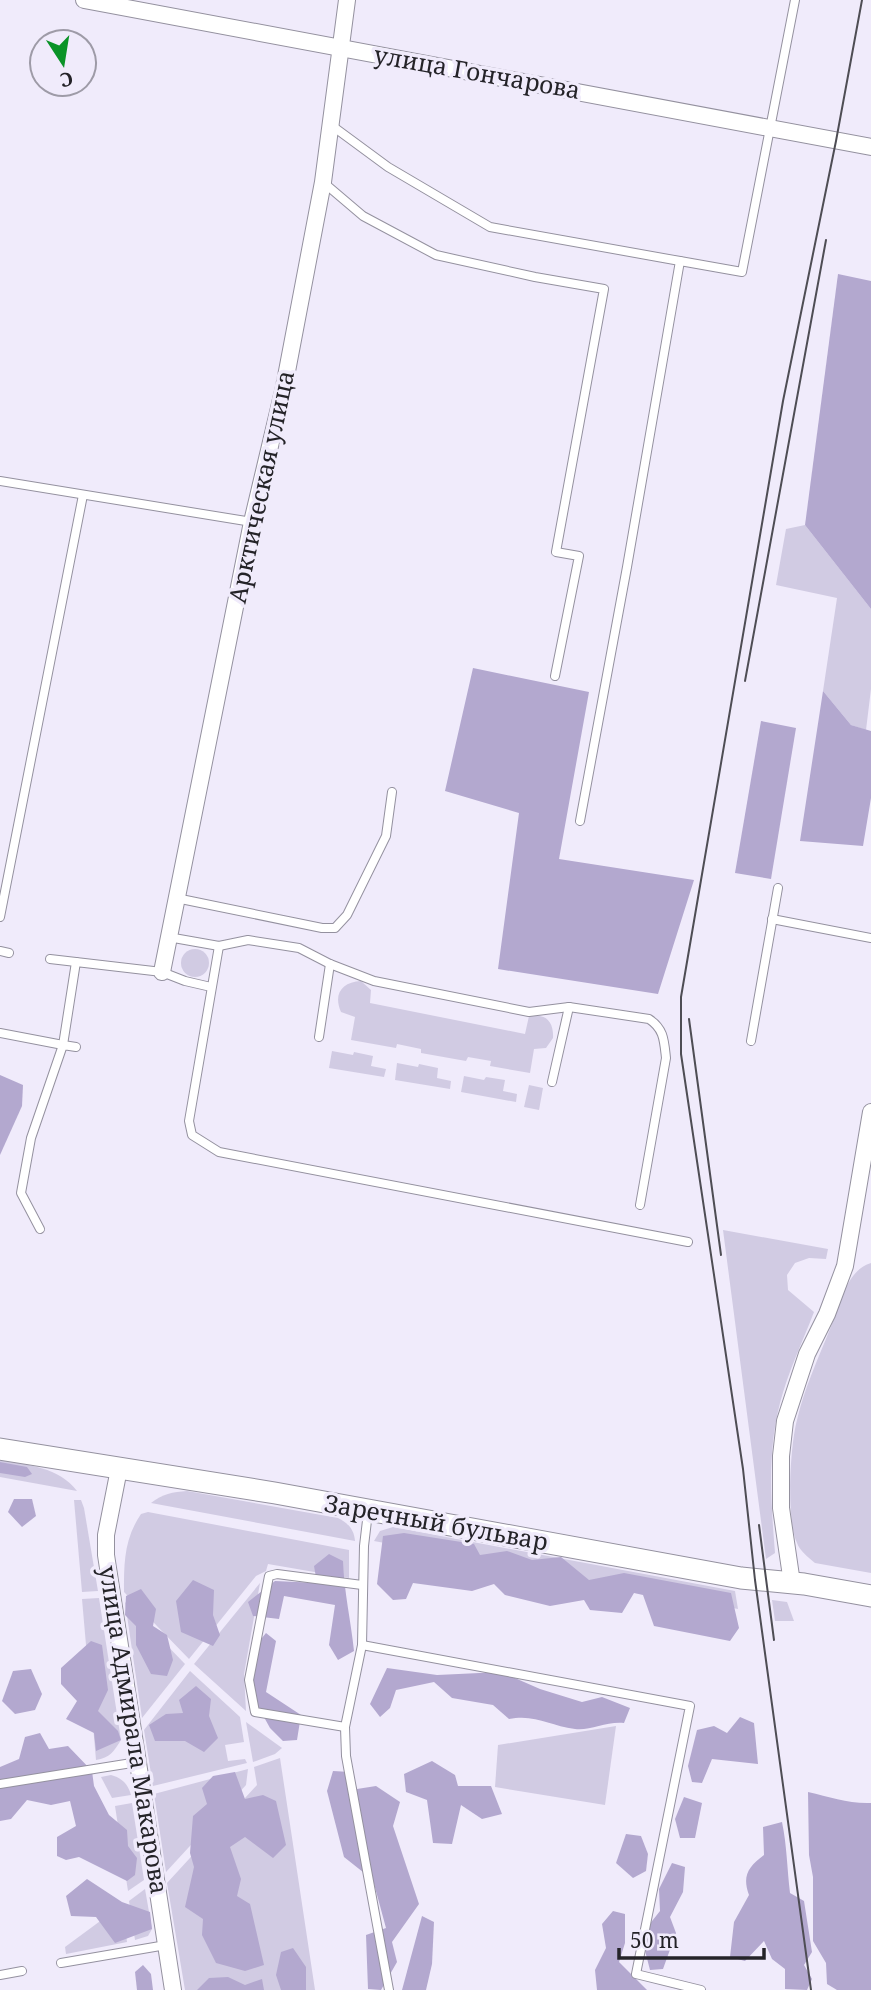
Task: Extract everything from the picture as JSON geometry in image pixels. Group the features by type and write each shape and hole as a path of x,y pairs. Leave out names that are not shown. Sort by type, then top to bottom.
{"street":[{"name":"улица Гончарова","path":"84,0 871,147"},
{"name":"Арктическая улица","path":"162,972 252,522 284,387 323,181 347,0"},
{"path":"792,1583 781,1508 781,1457 785,1421 807,1354 827,1314 845,1266 871,1112"},
{"name":"Заречный бульвар","path":"0,1450 275,1493 741,1578 792,1583 871,1597"},
{"name":"улица Адмирала Макарова","path":"118,1469 106,1535 106,1555 173,1990"}],"lane":[{"path":"330,124 388,167 491,226 742,272 795,0"},
{"path":"323,181 363,216 436,255 604,289 556,552 579,556 555,676"},
{"path":"580,821 680,261"},
{"path":"0,481 252,522"},
{"path":"0,917 83,495"},
{"path":"176,898 322,928 335,928 347,915 386,836 392,792"},
{"path":"751,1041 778,888"},
{"path":"772,919 871,938"},
{"path":"168,937 219,946 248,940 299,948 330,964 374,981 529,1012 569,1007 649,1019 659,1025 664,1037 666,1058 640,1205"},
{"path":"219,946 189,1121 192,1135 219,1152 688,1242"},
{"path":"50,959 162,972 211,987"},
{"path":"40,1229 21,1193 31,1138 63,1045 76,962"},
{"path":"319,1037 330,964"},
{"path":"552,1082 569,1007"},
{"path":"0,1033 76,1047"},
{"path":"368,1511 362,1585 362,1645 345,1727 346,1756 388,1990"},
{"path":"345,1727 255,1712 249,1680 269,1576 277,1574 362,1585"},
{"path":"362,1645 690,1706 636,1975 701,1990"},
{"path":"0,1784 138,1762"},
{"path":"61,1963 166,1945"},
{"path":"0,1975 22,1970"}],"shaded area":[{"path":"838,274 871,281 871,609 805,525"},
{"path":"805,525 871,609 871,689 866,730 851,725 823,691 837,598 776,585 786,529"},
{"path":"473,668 589,692 559,859 694,880 658,994 498,969 519,813 445,791"},
{"path":"823,691 851,725 871,731 871,798 863,846 800,841"},
{"path":"761,721 796,728 771,879 735,873"},
{"path":"195,949 205,953 209,963 205,973 195,977 185,973 181,963 185,953"},
{"path":"361,981 371,990 370,1003 525,1034 529,1016 540,1016 550,1023 553,1038 546,1048 534,1049 530,1073 490,1066 491,1061 468,1057 466,1061 421,1053 421,1049 397,1044 396,1048 351,1040 355,1017 341,1012 338,1000 344,987"},
{"path":"332,1051 373,1056 371,1066 386,1069 384,1077 329,1068"},
{"path":"397,1063 438,1068 437,1078 451,1081 450,1089 395,1080"},
{"path":"0,1075 23,1085 22,1106 0,1155"},
{"path":"464,1076 505,1080 503,1091 517,1094 516,1102 461,1092"},
{"path":"529,1085 543,1088 539,1110 524,1107"},
{"path":"723,1230 828,1249 826,1259 809,1258 795,1263 787,1275 788,1290 814,1312 787,1380 776,1422 771,1478 775,1553 766,1559"},
{"path":"871,1263 871,1573 815,1563 802,1551 797,1543 791,1518 790,1483 795,1432 807,1385 849,1281 862,1267"},
{"path":"0,1460 52,1472 70,1483 77,1491 0,1477"},
{"path":"0,1462 27,1467 32,1474 25,1477 0,1473"},
{"path":"187,1491 338,1518 350,1527 355,1541 151,1503 168,1494"},
{"path":"14,1499 32,1499 36,1516 22,1527 8,1512"},
{"path":"74,1500 81,1500 84,1508 98,1591 82,1592"},
{"path":"148,1512 349,1550 349,1578 268,1564 266,1571 256,1576 189,1659 124,1592 128,1542 141,1514"},
{"path":"393,1527 735,1591 738,1609 374,1541 380,1531"},
{"path":"404,1533 474,1544 480,1555 507,1551 532,1560 561,1557 589,1580 624,1573 731,1593 739,1628 730,1641 654,1626 643,1595 634,1593 622,1613 590,1610 584,1600 550,1606 505,1595 494,1584 472,1591 413,1583 406,1599 393,1600 377,1584 383,1536"},
{"path":"329,1554 343,1561 354,1651 338,1660 329,1645 335,1605 284,1596 279,1619 253,1616 248,1602 275,1581 317,1583 314,1566"},
{"path":"193,1580 214,1590 213,1615 220,1635 213,1646 181,1632 176,1601"},
{"path":"260,1583 244,1674 246,1711 194,1664"},
{"path":"141,1589 156,1609 153,1626 167,1635 173,1660 167,1676 151,1674 136,1645 136,1626 125,1615 126,1596"},
{"path":"99,1598 121,1740 105,1758 96,1760 82,1599"},
{"path":"772,1600 787,1602 794,1621 775,1621"},
{"path":"125,1602 185,1664 142,1718"},
{"path":"266,1633 276,1641 266,1692 301,1715 297,1740 283,1741 270,1728 254,1699 253,1649"},
{"path":"91,1641 102,1645 108,1690 98,1711 118,1731 121,1740 96,1751 94,1733 66,1719 77,1701 61,1684 61,1668"},
{"path":"387,1668 437,1675 501,1672 540,1689 582,1702 602,1697 630,1708 624,1723 587,1729 566,1728 535,1719 509,1719 493,1705 452,1698 434,1682 396,1690 390,1708 380,1717 370,1704"},
{"path":"31,1669 42,1694 35,1710 15,1714 2,1701 13,1671"},
{"path":"190,1671 240,1717 244,1742 225,1745 228,1761 245,1759 247,1763 153,1786 144,1730"},
{"path":"196,1686 211,1699 209,1716 218,1738 204,1752 185,1741 155,1741 149,1725 166,1714 183,1713 179,1700"},
{"path":"740,1717 754,1723 758,1764 712,1759 702,1783 692,1782 688,1766 697,1730 714,1726 727,1733"},
{"path":"246,1722 282,1748 275,1754 253,1762"},
{"path":"616,1726 605,1805 495,1787 498,1745"},
{"path":"40,1733 49,1749 68,1746 92,1771 94,1786 109,1815 127,1830 128,1846 137,1858 135,1875 127,1881 79,1857 66,1860 57,1856 57,1837 76,1826 70,1801 51,1805 27,1800 11,1819 0,1821 0,1767 19,1759 25,1737"},
{"path":"280,1758 315,1990 185,1990 167,1883 257,1785 254,1767"},
{"path":"432,1761 455,1775 458,1786 491,1786 502,1814 482,1819 461,1805 452,1844 433,1843 427,1800 406,1792 404,1774"},
{"path":"248,1769 246,1785 166,1872 154,1794"},
{"path":"333,1771 350,1772 357,1789 376,1786 400,1802 393,1826 419,1904 392,1942 397,1962 381,1990 368,1989 366,1935 386,1928 373,1880 344,1857 327,1791"},
{"path":"235,1772 245,1799 263,1795 276,1801 286,1845 273,1858 245,1837 230,1847 241,1879 237,1896 250,1904 264,1965 245,1971 216,1963 202,1935 203,1919 185,1907 194,1867 190,1853 193,1816 207,1804 202,1788 213,1776"},
{"path":"111,1775 124,1782 131,1795 112,1798 101,1777"},
{"path":"808,1792 847,1801 871,1803 871,1990 837,1990 827,1984 826,1963 813,1941 813,1877 809,1855"},
{"path":"684,1797 702,1803 695,1838 680,1838 675,1819"},
{"path":"132,1803 144,1880 128,1891 115,1806"},
{"path":"782,1822 790,1893 804,1901 812,1952 804,1965 812,1979 807,1990 785,1989 785,1969 772,1959 764,1941 745,1961 730,1957 734,1922 749,1895 746,1877 764,1855 763,1827"},
{"path":"626,1834 641,1836 648,1854 646,1871 633,1878 616,1863"},
{"path":"672,1863 685,1867 683,1892 670,1917 676,1933 663,1969 650,1970 641,1935 660,1911 659,1889"},
{"path":"87,1879 122,1902 150,1912 152,1929 115,1943 96,1917 71,1916 66,1896"},
{"path":"145,1889 152,1929 148,1936 135,1940 129,1901"},
{"path":"122,1905 127,1942 66,1954 65,1947"},
{"path":"613,1911 625,1914 625,1943 619,1962 647,1990 597,1990 595,1970 606,1948 602,1924"},
{"path":"422,1916 434,1922 432,1964 426,1990 402,1990"},
{"path":"293,1948 306,1967 306,1990 281,1990 276,1975 281,1952"},
{"path":"143,1965 151,1974 153,1990 137,1990 135,1972"},
{"path":"228,1977 245,1985 262,1979 264,1990 197,1990 209,1978"}],"tram line":[{"path":"811,1990 755,1580 743,1469 681,1054 681,997 783,401 862,0"},
{"path":"745,681 826,240"},
{"path":"689,1019 721,1255"},
{"path":"759,1525 774,1640"}]}
